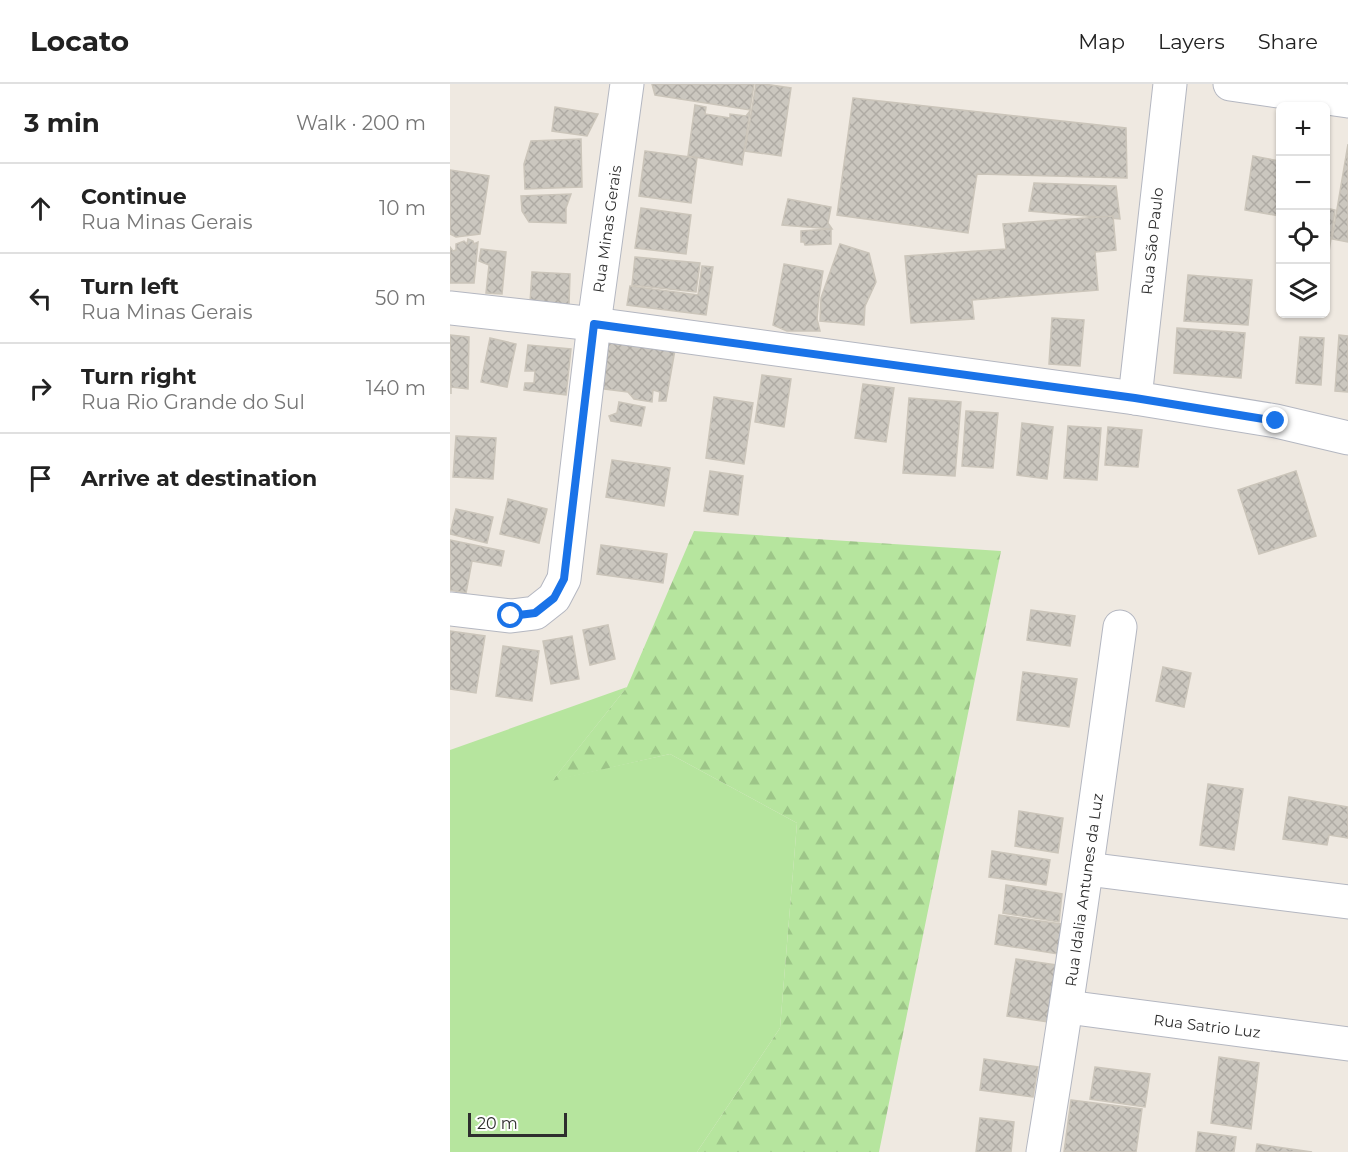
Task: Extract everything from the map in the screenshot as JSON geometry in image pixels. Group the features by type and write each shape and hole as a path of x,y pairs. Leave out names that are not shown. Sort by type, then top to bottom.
{"street":[{"name":"Rua Minas Gerais","path":"450,609 511,616 535,613 554,598 564,579 594,324 627,84"},
{"name":"Rua São Paulo","path":"1135,398 1170,84"},
{"path":"1230,84 1348,101"},
{"path":"450,308 594,324 1135,398 1276,421 1348,438"},
{"name":"Rua Idalia Antunes da Luz","path":"1043,1152 1067,1008 1120,627"},
{"path":"1087,869 1348,902"},
{"name":"Rua Satrio Luz","path":"1067,1008 1348,1044"}],"green space":[{"path":"694,531 1001,551 879,1152 697,1152 780,1028 797,823 670,754 552,781 627,687"},
{"path":"627,687 553,780 670,754 797,823 780,1028 697,1152 450,1152 450,750"}],"building":[{"path":"652,84 754,84 750,110 655,95"},
{"path":"756,84 791,88 781,156 745,151"},
{"path":"853,98 1126,128 1127,178 977,174 968,233 837,215"},
{"path":"695,105 706,107 705,114 730,118 730,114 746,116 750,111 742,165 688,156"},
{"path":"555,107 598,114 587,136 552,131"},
{"path":"581,139 582,187 525,189 524,164 531,141"},
{"path":"1348,144 1348,242 1332,239"},
{"path":"645,151 697,158 691,203 639,196"},
{"path":"1253,156 1276,160 1276,215 1245,210"},
{"path":"450,170 489,176 480,234 456,237 450,234"},
{"path":"1034,183 1116,186 1120,219 1029,211"},
{"path":"571,194 566,208 566,223 529,222 522,211 521,196"},
{"path":"788,199 831,207 828,223 832,229 782,225"},
{"path":"641,208 691,215 686,254 635,248"},
{"path":"1330,209 1335,210 1330,245"},
{"path":"1113,216 1116,250 1095,252 1098,290 972,300 974,319 911,323 905,256 1006,249 1003,224"},
{"path":"831,229 831,244 805,245 801,242 801,231"},
{"path":"468,239 474,244 478,242 474,283 450,283 450,247 453,251 456,250 456,244 464,241 467,244"},
{"path":"840,244 869,253 876,282 865,306 864,325 820,321 821,298"},
{"path":"481,249 506,252 502,294 486,293 489,265 479,261"},
{"path":"635,257 700,263 696,292 632,285"},
{"path":"784,264 823,271 817,319 820,331 787,331 773,325"},
{"path":"702,266 713,267 706,315 627,305 630,286 698,295"},
{"path":"532,272 570,274 569,305 530,303"},
{"path":"1188,275 1252,280 1248,325 1184,321"},
{"path":"1052,318 1084,320 1080,366 1049,364"},
{"path":"1177,328 1245,333 1241,378 1174,373"},
{"path":"606,333 676,344 666,401 659,401 660,392 653,390 652,402 634,399 628,392 597,388"},
{"path":"450,335 469,337 468,389 451,387 451,394"},
{"path":"1339,335 1348,336 1348,392 1335,391"},
{"path":"1300,337 1324,338 1321,385 1296,383"},
{"path":"490,338 516,344 507,387 481,382"},
{"path":"528,345 571,349 566,395 524,390 525,383 534,383 535,371 525,371"},
{"path":"762,375 791,379 784,427 755,422"},
{"path":"863,384 894,388 886,442 855,438"},
{"path":"714,397 753,403 744,464 706,458"},
{"path":"909,398 961,402 955,476 903,473"},
{"path":"619,402 645,407 641,426 611,421 609,416 617,413"},
{"path":"966,411 998,413 993,468 962,466"},
{"path":"1022,423 1053,427 1047,479 1017,475"},
{"path":"1068,426 1101,428 1097,480 1064,478"},
{"path":"1108,427 1142,430 1138,467 1105,465"},
{"path":"456,436 496,438 493,479 453,477"},
{"path":"612,460 670,468 664,506 606,497"},
{"path":"710,471 743,476 738,515 704,511"},
{"path":"1296,471 1316,536 1259,554 1238,490"},
{"path":"508,499 547,509 539,543 500,534"},
{"path":"456,509 493,517 487,543 450,534"},
{"path":"450,540 504,551 501,566 472,561 466,593 450,590"},
{"path":"601,545 667,554 663,583 597,574"},
{"path":"1031,610 1075,616 1070,646 1027,640"},
{"path":"608,625 615,659 590,665 583,630"},
{"path":"450,631 485,636 476,693 450,689"},
{"path":"572,636 579,679 551,684 543,641"},
{"path":"503,646 539,651 532,701 496,696"},
{"path":"1163,667 1191,673 1184,707 1156,701"},
{"path":"1023,672 1077,679 1069,727 1017,720"},
{"path":"1208,784 1243,789 1234,850 1200,845"},
{"path":"1289,797 1348,807 1348,838 1329,835 1327,845 1283,839"},
{"path":"1019,811 1063,818 1058,853 1015,846"},
{"path":"992,851 1050,860 1046,885 989,877"},
{"path":"1006,885 1062,894 1059,922 1003,913"},
{"path":"999,915 1061,924 1058,954 995,944"},
{"path":"1016,959 1056,965 1048,1022 1007,1016"},
{"path":"1219,1057 1259,1063 1251,1129 1211,1123"},
{"path":"984,1059 1038,1067 1033,1097 980,1090"},
{"path":"1095,1067 1150,1074 1145,1107 1090,1099"},
{"path":"1071,1100 1142,1109 1136,1152 1064,1152"},
{"path":"980,1118 1014,1122 1011,1152 976,1152"},
{"path":"1198,1132 1236,1137 1234,1152 1196,1152"},
{"path":"1257,1144 1312,1152 1256,1152"}],"route":[{"path":"511,616 535,613 554,598 564,579 594,324 1135,398 1276,421"}]}
